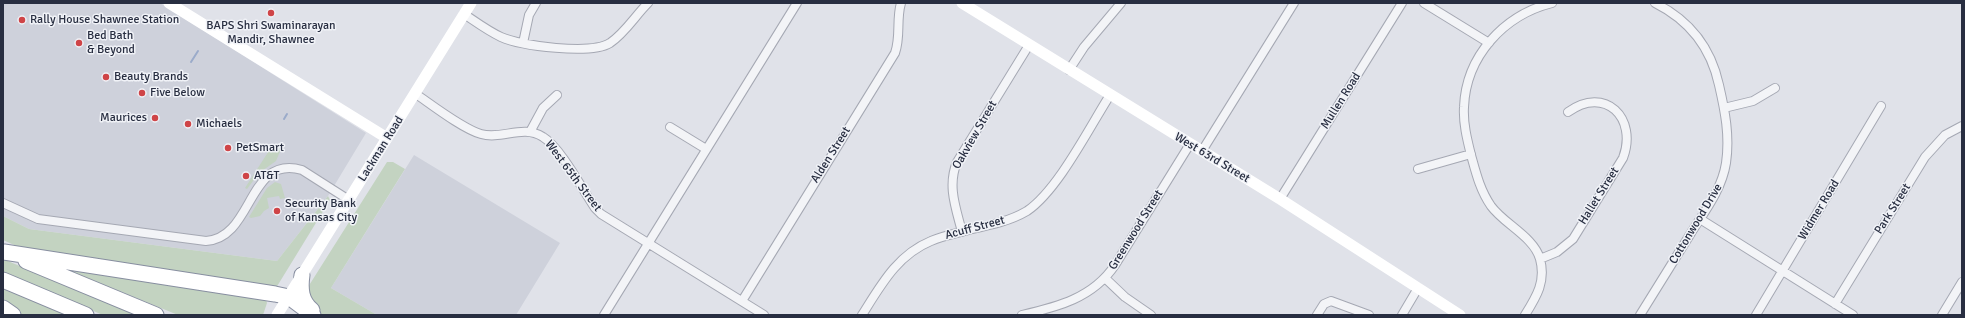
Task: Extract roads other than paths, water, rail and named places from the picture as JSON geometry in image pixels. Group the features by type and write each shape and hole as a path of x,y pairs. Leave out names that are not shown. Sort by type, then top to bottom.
{"highway":[{"path":"4,252 289,297 314,315"},
{"path":"4,252 156,315"},
{"path":"302,275 301,285 303,299 308,307 317,315"},
{"path":"3,280 86,315"},
{"path":"3,308 13,315"}],"street":[{"path":"169,3 387,138"},
{"name":"Lackman Road","path":"277,315 416,94 471,3"},
{"path":"523,43 529,14 536,3"},
{"path":"464,14 501,37 513,42 583,50 609,44 622,33 648,3"},
{"path":"604,315 797,3"},
{"name":"Alden Street","path":"742,301 894,53 899,34 898,15 901,3"},
{"path":"1068,70 1084,46 1121,3"},
{"path":"1202,151 1294,3"},
{"name":"Mullen Road","path":"1280,199 1402,3"},
{"path":"1424,3 1489,43"},
{"path":"1525,315 1536,298 1542,280 1540,259 1536,248 1502,219 1491,206 1479,183 1464,124 1466,91 1476,62 1489,43 1506,25 1519,16 1552,3"},
{"name":"Cottonwood Drive","path":"1640,315 1716,193 1726,165 1728,134 1715,69 1702,42 1683,21 1655,3"},
{"name":"West 63rd Street","path":"964,4 1068,70 1280,199 1460,315"},
{"name":"Oakview Street","path":"962,232 953,192 953,172 957,162 1029,45"},
{"path":"1724,108 1753,101 1775,88"},
{"path":"416,94 479,133 499,136 523,131 530,132 543,108 557,94"},
{"name":"Acuff Street","path":"862,315 888,274 903,258 916,248 931,241 1008,220 1027,211 1040,200 1059,176 1110,95"},
{"name":"Hallet Street","path":"1540,259 1557,252 1573,239 1623,158 1626,148 1626,129 1623,119 1612,107 1597,101 1586,102 1568,112"},
{"name":"Widmer Road","path":"1756,315 1881,106"},
{"name":"Park Street","path":"1835,304 1925,157 1945,135 1962,126"},
{"path":"670,127 706,149"},
{"name":"West 65th Street","path":"530,132 541,135 552,144 595,208 601,214 764,315"},
{"name":"Greenwood Street","path":"1022,315 1035,314 1069,302 1082,296 1105,278 1115,266 1190,144"},
{"path":"1418,169 1471,154"},
{"path":"3,203 38,219 206,241 218,240 231,232 265,179 282,170 296,168 302,170 349,200"},
{"path":"1700,219 1853,315"},
{"path":"1105,278 1130,301 1151,315"},
{"path":"1942,315 1962,282"},
{"path":"1402,315 1418,288"},
{"path":"1317,315 1324,304 1331,301 1369,315"}],"waterway":[{"path":"191,62 198,51"},
{"path":"284,119 287,114"}],"place":[{"name":"BAPS Shri Swaminarayan Mandir, Shawnee","path":"271,13"},
{"name":"Rally House Shawnee Station","path":"22,20"},
{"name":"Bed Bath & Beyond","path":"79,43"},
{"name":"Beauty Brands","path":"106,77"},
{"name":"Five Below","path":"142,93"},
{"name":"Maurices","path":"155,118"},
{"name":"Michaels","path":"188,124"},
{"name":"PetSmart","path":"228,148"},
{"name":"AT&T","path":"246,176"},
{"name":"Security Bank of Kansas City","path":"277,211"}]}
